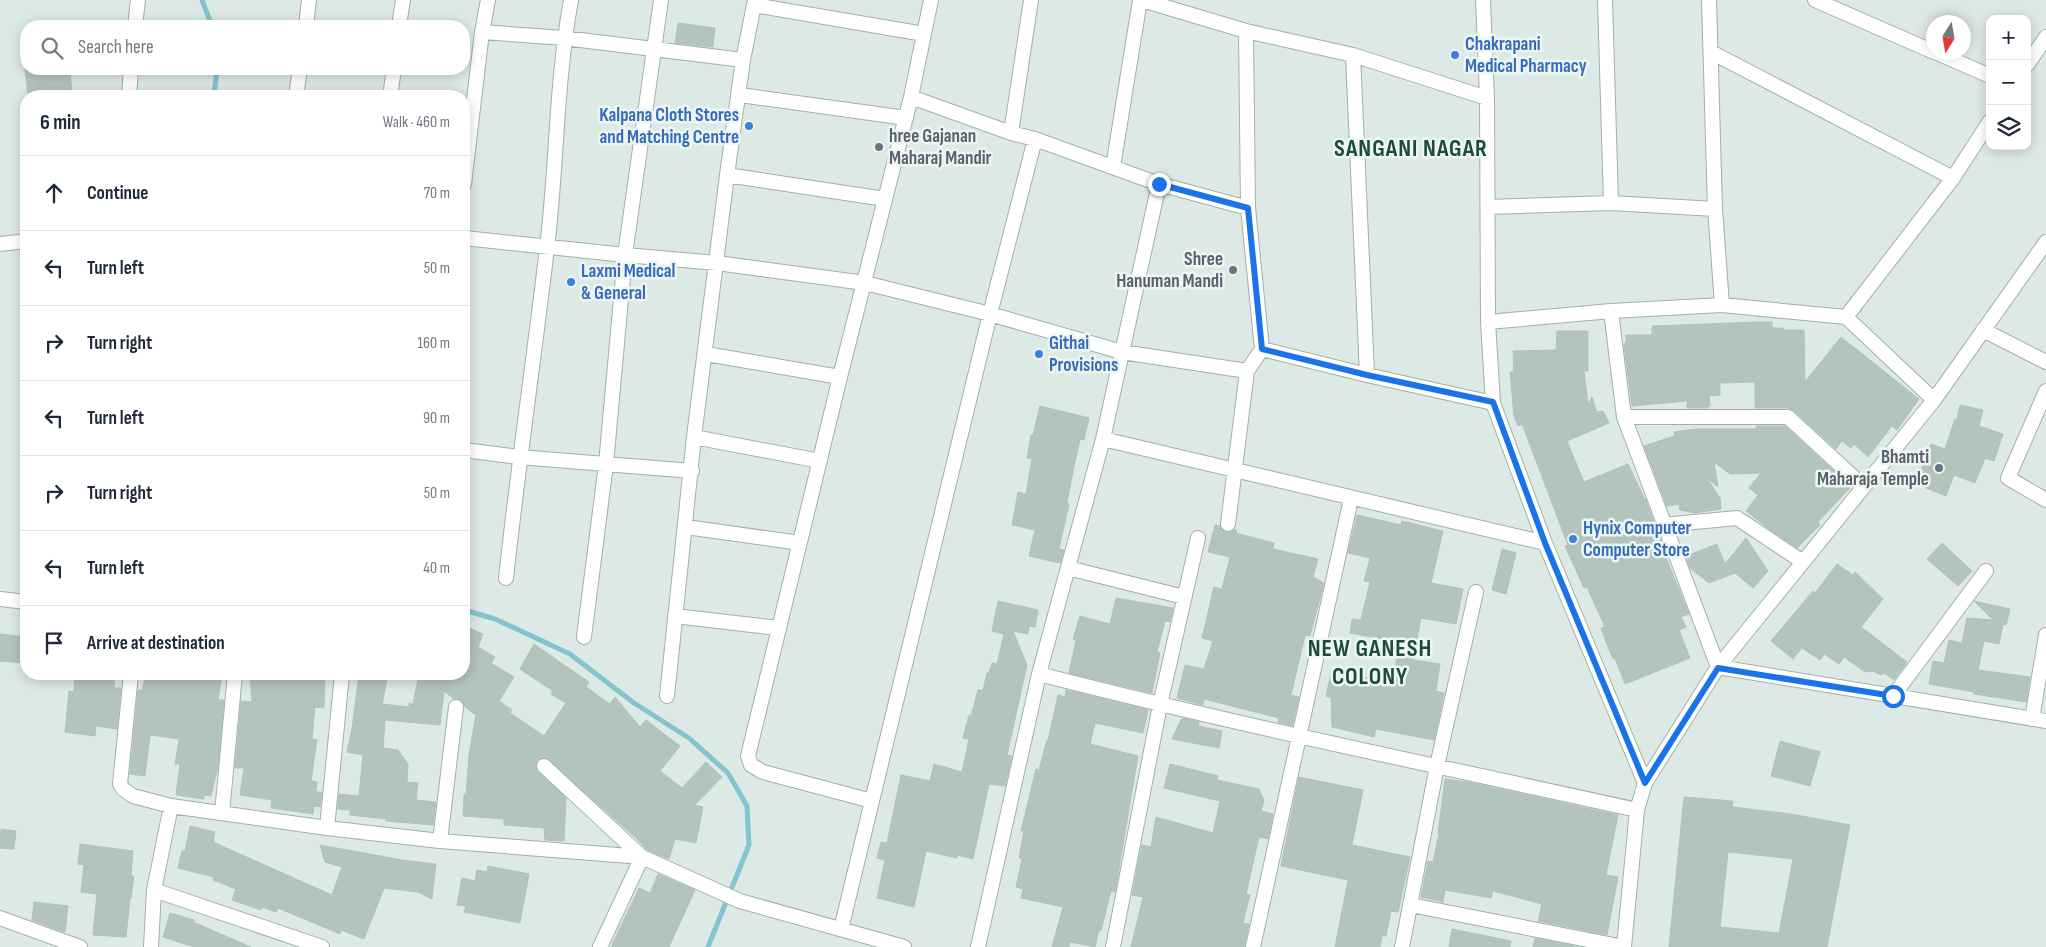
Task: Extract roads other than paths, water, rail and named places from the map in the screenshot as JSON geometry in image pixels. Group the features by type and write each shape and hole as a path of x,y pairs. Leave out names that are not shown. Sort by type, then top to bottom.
{"street":[{"path":"136,20 138,0"},
{"path":"307,20 309,0"},
{"path":"400,20 403,0"},
{"path":"470,114 488,0"},
{"path":"506,578 519,457 547,246 564,38 571,0"},
{"path":"584,637 606,464 625,256 656,50 661,0"},
{"path":"872,802 763,772 751,765 748,756 840,376 906,118 931,0"},
{"path":"1011,133 1031,0"},
{"path":"1113,167 1141,0 1246,31 1353,55 1487,98"},
{"path":"1483,0 1487,98 1488,322 1493,402 1545,543 1645,783"},
{"path":"1604,0 1611,203"},
{"path":"1709,0 1715,209 1722,305"},
{"path":"1815,0 1926,49"},
{"path":"667,696 692,471 694,437 706,354 727,175 740,94 743,60 754,3 924,34"},
{"path":"1228,524 1247,371 1262,349 1248,208 1246,31"},
{"path":"482,32 564,38 743,60"},
{"path":"2030,60 2046,37"},
{"path":"1710,52 1952,178"},
{"path":"1353,55 1367,375"},
{"path":"1953,60 1986,74"},
{"path":"129,90 131,75"},
{"path":"297,90 299,75"},
{"path":"391,90 393,75"},
{"path":"740,94 906,118"},
{"path":"911,97 1159,184 1248,208"},
{"path":"1846,317 1952,178 1986,127"},
{"path":"841,929 990,314 1035,139"},
{"path":"727,175 885,199"},
{"path":"978,947 1040,674 1103,439 1159,184"},
{"path":"1488,208 1611,203 1715,209"},
{"path":"470,239 625,256 717,263 865,283 990,314 1122,352 1247,371"},
{"path":"0,244 20,242"},
{"path":"1411,905 1624,947 1637,810 1645,783 1718,668 1934,400 2046,242"},
{"path":"1488,322 1611,311 1722,305 1846,317 1934,400"},
{"path":"1611,311 1624,417 1718,668"},
{"path":"1983,330 2046,362"},
{"path":"1262,349 1367,375 1493,402"},
{"path":"706,354 840,376"},
{"path":"2046,391 2008,478 2046,500"},
{"path":"1624,417 1788,417 1864,487"},
{"path":"694,437 820,461"},
{"path":"1103,439 1351,499 1545,543"},
{"path":"470,451 519,457 692,471"},
{"path":"1254,947 1351,499"},
{"path":"1663,525 1737,518 1803,562"},
{"path":"686,527 800,542"},
{"path":"1113,947 1160,705 1198,538"},
{"path":"1068,568 1184,597"},
{"path":"1893,696 1986,571"},
{"path":"1402,947 1437,766 1476,592"},
{"path":"0,599 20,601"},
{"path":"675,616 778,628"},
{"path":"1718,668 2039,720 2046,635"},
{"path":"1040,674 1160,705 1298,737 1637,810"},
{"path":"130,680 120,784 123,789 133,796 171,806 327,828 440,840 642,857"},
{"path":"222,813 234,680"},
{"path":"327,828 341,680"},
{"path":"440,840 456,707"},
{"path":"544,766 642,857 740,902 904,947"},
{"path":"151,947 154,890 171,806"},
{"path":"600,947 642,857"},
{"path":"154,890 322,947"},
{"path":"0,918 80,947"}],"waterway":[{"path":"202,0 210,20"},
{"path":"215,90 216,75"},
{"path":"470,612 495,619 570,654 634,703 689,738 728,773 747,806 749,845 708,947"}],"place":[{"name":"Chakrapani Medical Pharmacy","path":"1455,55"},
{"name":"Kalpana Cloth Stores and Matching Centre","path":"749,126"},
{"name":"hree Gajanan Maharaj Mandir","path":"879,147"},
{"name":"Shree Hanuman Mandi","path":"1233,270"},
{"name":"Laxmi Medical & General","path":"571,282"},
{"name":"Githai Provisions","path":"1039,354"},
{"name":"Bhamti Maharaja Temple","path":"1939,468"},
{"name":"Hynix Computer Computer Store","path":"1573,539"}],"district":[{"name":"SANGANI NAGAR","path":"1411,148"},
{"name":"NEW GANESH COLONY","path":"1370,662"}]}
